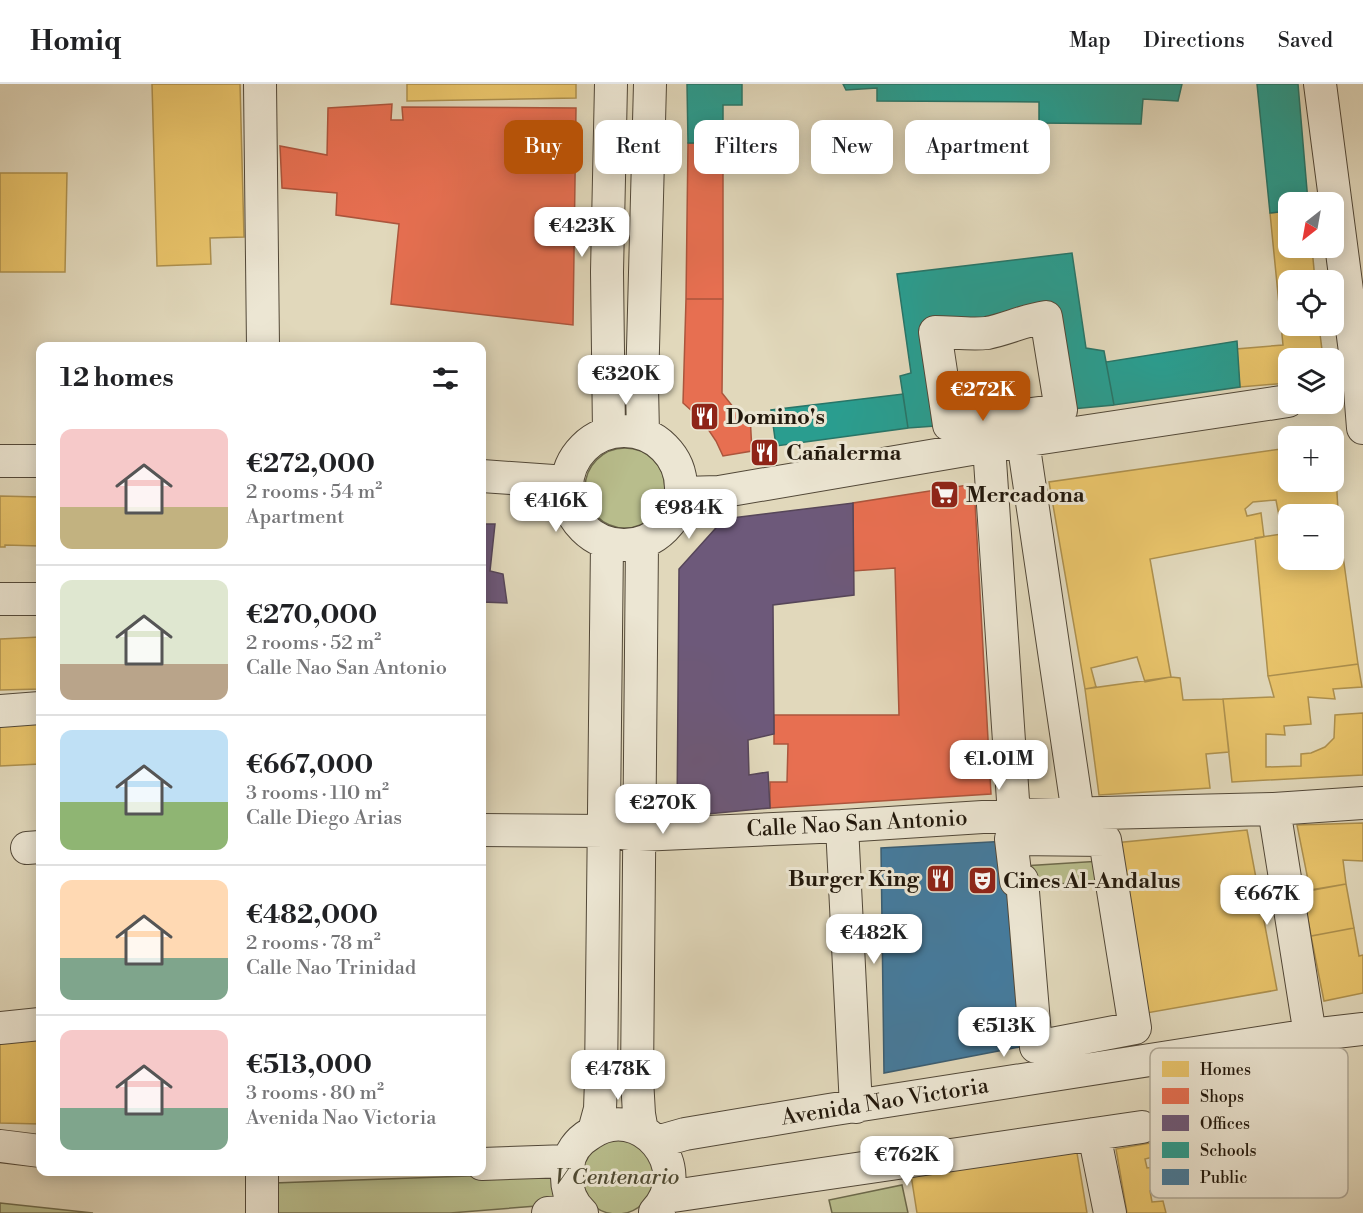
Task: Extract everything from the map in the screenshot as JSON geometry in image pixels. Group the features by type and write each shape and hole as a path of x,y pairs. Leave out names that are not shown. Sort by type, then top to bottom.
{"street":[{"path":"260,84 263,342"},
{"path":"609,433 607,272 611,84"},
{"path":"643,434 642,386 650,84"},
{"path":"1320,84 1352,392 1363,428"},
{"path":"1046,317 1061,410 949,424 935,332 984,333 1046,317"},
{"path":"682,493 718,492 989,446 1278,403"},
{"path":"626,431 643,434 659,443 672,457 680,474 682,493 678,510 657,536 642,543 624,545 607,543 590,534 576,519 568,501 567,482 571,466 580,451 593,440 609,433 626,431"},
{"path":"1023,441 1078,814"},
{"path":"989,446 1014,815"},
{"path":"0,461 36,461"},
{"path":"486,476 567,482"},
{"path":"594,1131 600,1109 601,1080 607,543"},
{"path":"642,543 637,1079 639,1114 649,1136 665,1155 669,1168 669,1183 660,1205"},
{"path":"0,598 36,599"},
{"path":"0,711 36,708"},
{"name":"Calle Nao San Antonio","path":"486,830 605,831 639,835 843,826 1014,815 1274,809 1363,802"},
{"path":"1274,809 1310,1035"},
{"path":"843,826 856,1107"},
{"path":"1011,839 1105,840 1135,1028 1036,1047 1022,880 1016,881 1011,839"},
{"path":"0,1028 36,1024"},
{"name":"Avenida Nao Victoria","path":"1228,1048 1363,1029"},
{"path":"1064,1059 1132,1050 1134,1063"},
{"name":"Avenida Nao Victoria","path":"649,1136 685,1134 1150,1060"},
{"path":"580,1212 570,1196 566,1178 568,1161 583,1138 610,1125 626,1125 649,1136"},
{"path":"660,1205 1142,1127"},
{"path":"1094,1134 1110,1213"},
{"path":"0,1146 36,1151"},
{"path":"0,1164 36,1151"},
{"path":"486,1164 568,1161"},
{"path":"262,1176 262,1213"},
{"path":"548,1213 580,1212"}],"green space":[{"path":"625,448 640,451 653,460 662,473 665,488 662,503 653,516 640,525 625,528 610,525 597,516 588,503 585,488 588,473 597,460 610,451"},
{"path":"1101,861 1102,881 1025,886 1023,866"},
{"name":"V Centenario","path":"617,1140 631,1143 643,1151 651,1163 654,1177 651,1191 643,1203 631,1211 617,1214 603,1211 591,1203 583,1191 580,1177 583,1163 591,1151 603,1143"},
{"path":"551,1173 562,1204 450,1213 275,1213 274,1183"},
{"path":"902,1185 908,1213 832,1213 829,1200"},
{"path":"0,1203 93,1213 0,1213"}],"building: Homes":[{"path":"152,84 240,84 244,237 210,238 211,264 157,266"},
{"path":"407,84 576,84 576,98 407,101"},
{"path":"0,173 67,173 65,272 0,272"},
{"path":"1278,212 1278,258 1313,258 1314,270 1278,270 1278,294 1270,213"},
{"path":"1282,336 1320,336 1322,348 1278,348 1278,384 1240,387 1236,349 1283,345"},
{"path":"1278,449 1278,492 1337,492 1338,504 1278,504 1278,511 1276,500 1253,502 1245,509 1247,516 1261,513 1264,537 1150,559 1171,677 1145,682 1137,657 1091,668 1096,687 1085,689 1049,482"},
{"path":"0,496 36,497 36,546 5,545 5,547 0,547"},
{"path":"1278,535 1278,570 1344,570 1344,563 1358,664 1268,676 1255,538"},
{"path":"36,637 36,689 0,690 0,639"},
{"path":"1358,664 1362,687 1333,689 1335,699 1308,697 1311,724 1284,726 1285,735 1266,734 1266,767 1301,766 1301,754 1311,753 1325,747 1334,738 1335,715 1363,713 1363,775 1232,782 1223,699 1274,697 1268,676"},
{"path":"1171,677 1180,678 1183,700 1223,699 1229,752 1206,754 1210,788 1099,795 1085,689"},
{"path":"36,721 36,764 0,766 0,722"},
{"path":"1363,823 1363,861 1343,860 1346,884 1310,890 1297,825"},
{"path":"1247,830 1277,990 1141,1014 1114,843"},
{"path":"1346,884 1354,928 1311,936 1303,892"},
{"path":"1354,928 1359,956 1363,955 1363,993 1324,1001 1311,936"},
{"path":"36,1038 36,1124 0,1123 0,1042"},
{"path":"1150,1143 1150,1158 1145,1159 1147,1168 1150,1168 1150,1198 1152,1202 1163,1201 1166,1213 1127,1213 1116,1149"},
{"path":"1076,1147 1087,1213 917,1213 911,1175"}],"building: Shops":[{"path":"392,104 391,120 403,120 402,107 576,108 576,120 504,120 504,174 575,174 573,325 391,304 399,224 336,215 337,193 282,188 280,146 327,155 328,108"},
{"path":"688,143 694,143 694,174 723,174 723,299 686,299"},
{"path":"686,299 723,299 722,393 741,417 750,415 752,451 723,456 702,420 683,403"},
{"path":"974,484 991,794 770,808 770,782 787,782 788,744 774,744 774,715 899,715 895,568 853,571 853,503"}],"building: Offices":[{"path":"853,503 854,595 773,605 774,734 748,740 749,775 768,772 770,808 677,817 679,569 724,519"},
{"path":"486,524 495,524 490,571 503,574 507,603 486,602"}],"building: Schools":[{"path":"687,84 742,84 742,105 723,105 723,120 694,120 694,143 688,143"},
{"path":"843,84 1182,84 1178,101 1143,99 1141,124 1050,123 1050,120 1039,120 1039,102 877,101 877,88 846,90"},
{"path":"1257,84 1298,84 1307,192 1278,192 1278,212 1270,213"},
{"path":"1072,253 1086,348 1104,351 1114,405 1061,410 1028,320 935,332 949,425 908,428 900,376 911,373 897,274"},
{"path":"1237,341 1240,387 1114,405 1106,362"},
{"path":"903,394 908,428 776,446 771,410"}],"building: Public":[{"path":"1008,841 1025,1046 884,1073 881,848"}],"place":[{"name":"Domino's","path":"705,417"},
{"name":"Cañalerma","path":"765,453"},
{"name":"Mercadona","path":"945,495"},
{"name":"Burger King","path":"940,879"},
{"name":"Cines Al-Andalus","path":"982,881"}]}
